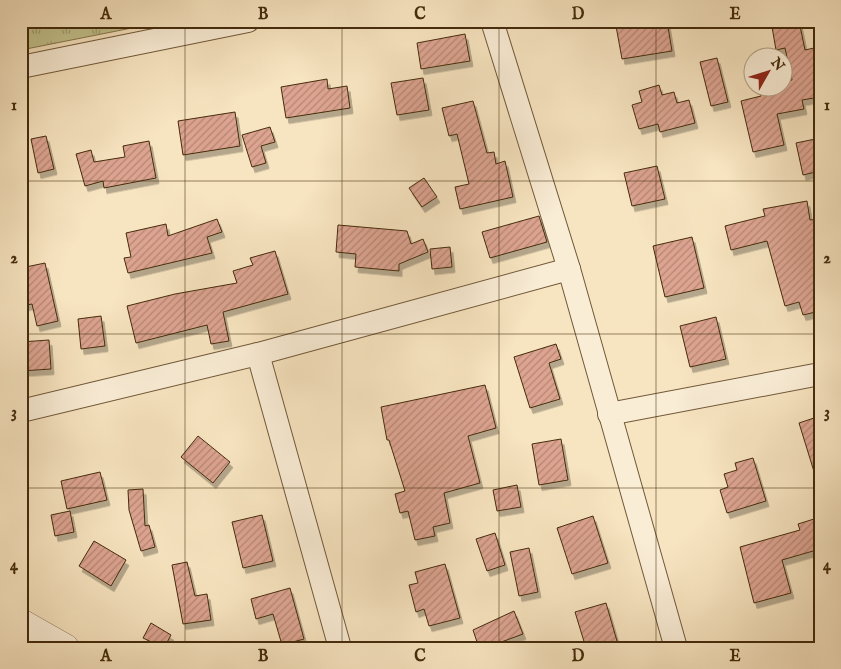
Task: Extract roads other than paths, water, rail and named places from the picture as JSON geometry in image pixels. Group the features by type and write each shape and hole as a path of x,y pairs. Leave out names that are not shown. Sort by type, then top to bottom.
{"street":[{"path":"21,67 248,21"},
{"path":"492,21 569,269 676,648"},
{"path":"21,411 258,354 569,269"},
{"path":"258,354 340,648"},
{"path":"610,414 820,374"},
{"path":"21,623 65,648"}]}
